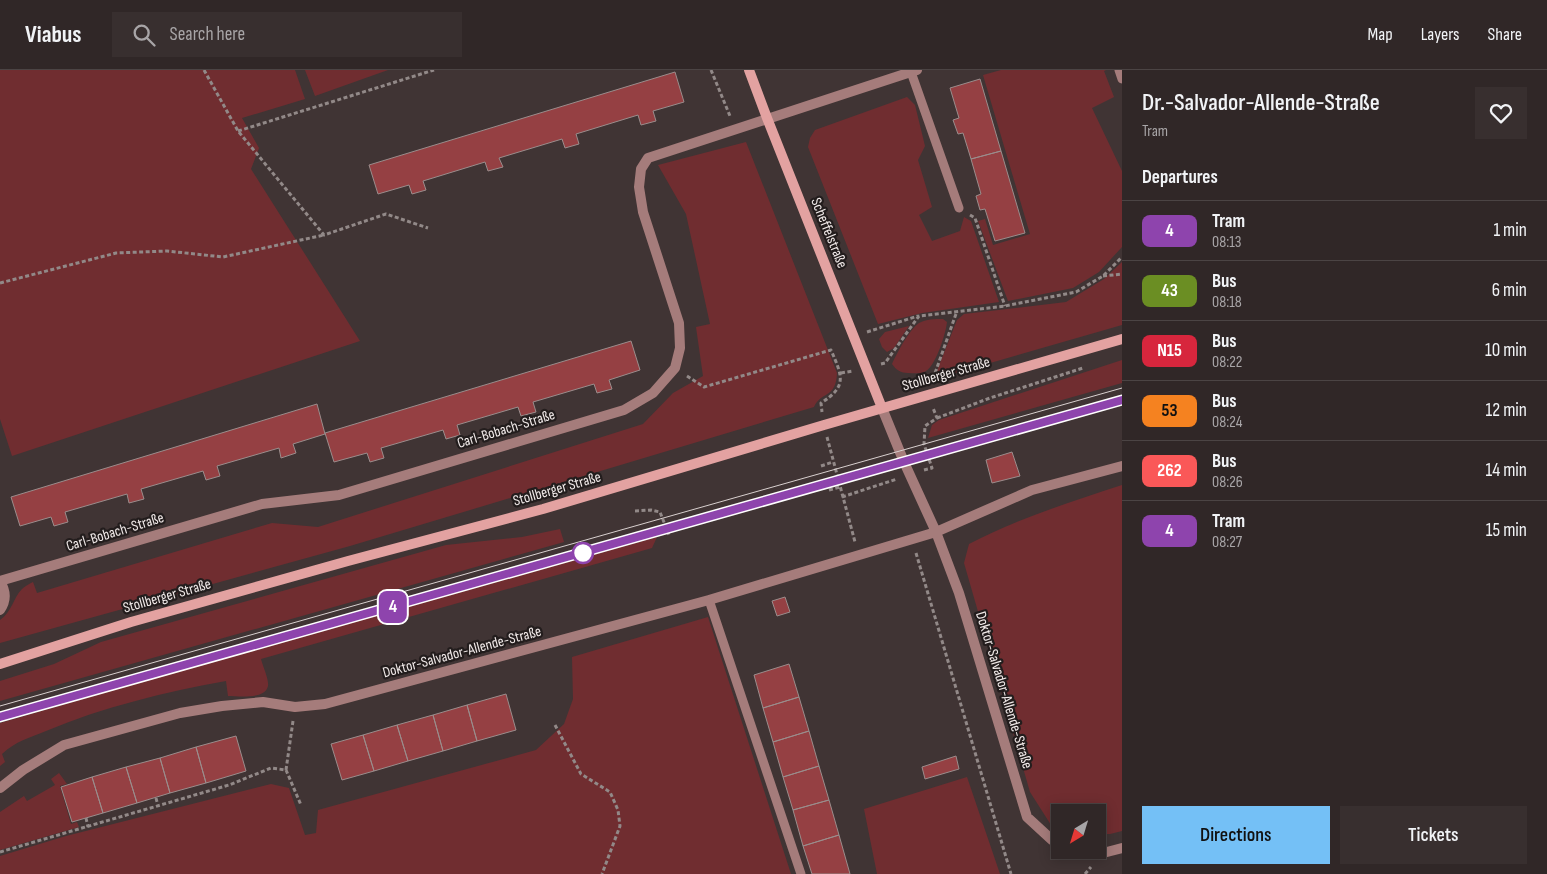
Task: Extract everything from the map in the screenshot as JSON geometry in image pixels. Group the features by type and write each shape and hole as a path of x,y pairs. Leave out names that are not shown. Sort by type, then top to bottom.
{"main road":[{"name":"Scheffelstraße","path":"749,70 882,408"},
{"name":"Stollberger Straße","path":"0,664 130,622 544,509 824,425 1122,339"}],"street":[{"path":"675,368 680,348 678,323 644,212 639,187 641,168 648,158 914,71"},
{"name":"Carl-Bobach-Straße","path":"0,610 5,601 5,593 0,581 262,504 339,495 624,410 653,393 675,368"},
{"name":"Doktor-Salvador-Allende-Straße","path":"882,408 960,592 1027,817 1051,839"},
{"name":"Doktor-Salvador-Allende-Straße","path":"0,788 23,770 64,745 180,713 222,706 263,702 295,707 325,704 709,600 936,532 1032,490 1122,466"},
{"path":"1106,852 1122,848"}],"lane":[{"path":"1119,70 1122,79"},
{"path":"914,71 959,208"},
{"path":"709,600 801,874"}],"path":[{"path":"204,70 238,131 324,235"},
{"path":"238,131 434,70"},
{"path":"710,70 735,128"},
{"path":"959,208 975,218 1005,306"},
{"path":"0,283 116,253 166,251 223,257 324,235 386,214 428,228"},
{"path":"854,336 919,316 1005,306 1076,292 1103,276 1122,257"},
{"path":"1103,276 1122,274"},
{"path":"927,395 957,312"},
{"path":"867,369 885,363 919,316"},
{"path":"675,368 704,387 831,350 841,373 840,387 832,396 821,403 824,425 859,555"},
{"path":"938,418 990,398 1084,368"},
{"path":"821,466 833,462"},
{"path":"829,490 840,487"},
{"path":"635,511 651,510 660,512 669,536"},
{"path":"912,539 1011,874"},
{"path":"295,707 286,770 301,805"},
{"path":"555,725 581,774 610,792 618,810 620,826 602,874"},
{"path":"0,852 88,827 127,813 158,806 271,768 286,770"},
{"path":"156,798 158,806"},
{"path":"86,818 88,827"}],"shaded area":[{"path":"0,70 295,70 305,99 242,118 259,148 251,169 360,341 12,456 0,419"},
{"path":"305,70 388,70 315,96"},
{"path":"1001,70 1106,70 1104,71 1114,97 1092,108 1122,171 1122,247 1099,272 1073,288 1008,301 978,221 985,219 993,245 1030,234 983,75"},
{"path":"907,97 915,105 925,146 918,160 932,207 919,215 932,241 960,231 964,217 971,221 999,302 922,313 878,324 808,147 810,138 815,130"},
{"path":"746,142 837,373 834,387 814,407 350,546 0,643 0,620 7,613 22,589 33,582 37,593 272,523 318,527 643,424 673,393 703,376 696,327 710,324 686,214 658,165"},
{"path":"1122,262 1122,325 938,378 938,368 957,320 964,314 1066,302 1104,279"},
{"path":"943,319 947,322 945,334 936,358 928,369 921,373 908,373 901,372 895,368 892,364 894,359 915,326 925,321"},
{"path":"909,326 894,348 887,352 882,347 879,339 885,332"},
{"path":"1122,360 1122,383 928,438 932,425 939,420"},
{"path":"1122,485 1122,831 1110,834 1106,834 1106,804 1051,804 1051,825 1030,792 964,563 969,544 1006,527"},
{"path":"560,529 564,542 0,701 0,681 54,664 101,642 446,545 522,537"},
{"path":"657,537 652,548 261,659 267,676 268,686 266,690 257,695 244,697 228,696 226,681 157,695 68,722 28,738 7,750 2,754 5,762 0,766 0,723"},
{"path":"708,617 791,874 0,874 0,856 66,836 271,784 289,788 305,835 316,833 318,810 536,750 564,724 573,699 572,657"},
{"path":"59,773 67,784 60,786 71,824 77,822 79,827 0,850 0,812 24,796 27,801 55,785 51,779"},
{"path":"967,777 1000,874 877,874 864,809"}],"building":[{"path":"675,72 684,102 653,111 656,121 641,125 638,115 576,134 579,144 565,148 562,139 499,158 503,167 488,171 485,162 423,181 426,190 412,194 409,185 378,194 369,165"},
{"path":"980,79 1001,151 971,159 963,133 958,134 953,120 959,118 950,88"},
{"path":"1001,151 1025,233 995,241 985,209 980,210 976,196 981,194 971,159"},
{"path":"631,341 640,370 609,380 612,389 597,393 594,384 533,402 536,412 521,416 518,407 457,425 460,435 446,439 443,430 381,448 384,458 370,462 367,453 334,462 325,433"},
{"path":"317,404 325,434 293,444 296,453 281,458 279,448 217,466 220,476 206,480 203,471 141,489 144,499 129,503 127,494 65,512 68,522 54,526 51,517 20,526 11,497"},
{"path":"1012,452 1020,476 992,483 986,460"},
{"path":"785,597 790,612 777,616 772,601"},
{"path":"789,664 799,697 763,708 754,675"},
{"path":"506,694 516,730 477,741 467,705"},
{"path":"799,697 809,731 773,742 763,708"},
{"path":"467,705 477,741 443,751 433,715"},
{"path":"433,715 443,751 408,761 397,725"},
{"path":"397,725 408,761 374,771 363,735"},
{"path":"809,731 819,766 783,777 773,742"},
{"path":"363,735 374,771 342,780 331,744"},
{"path":"236,736 246,771 206,783 196,747"},
{"path":"196,747 206,783 170,793 160,758"},
{"path":"956,756 959,769 925,779 922,767"},
{"path":"160,758 170,793 137,803 126,767"},
{"path":"819,766 829,800 793,810 783,777"},
{"path":"126,767 137,803 103,813 92,777"},
{"path":"92,777 103,813 72,822 61,787"},
{"path":"829,800 839,835 803,846 793,810"},
{"path":"839,835 850,874 812,874 803,846"}],"tram line":[{"path":"0,706 1122,388"},
{"path":"0,717 1122,400"},
{"name":"4","path":"0,717 1122,400"}]}
